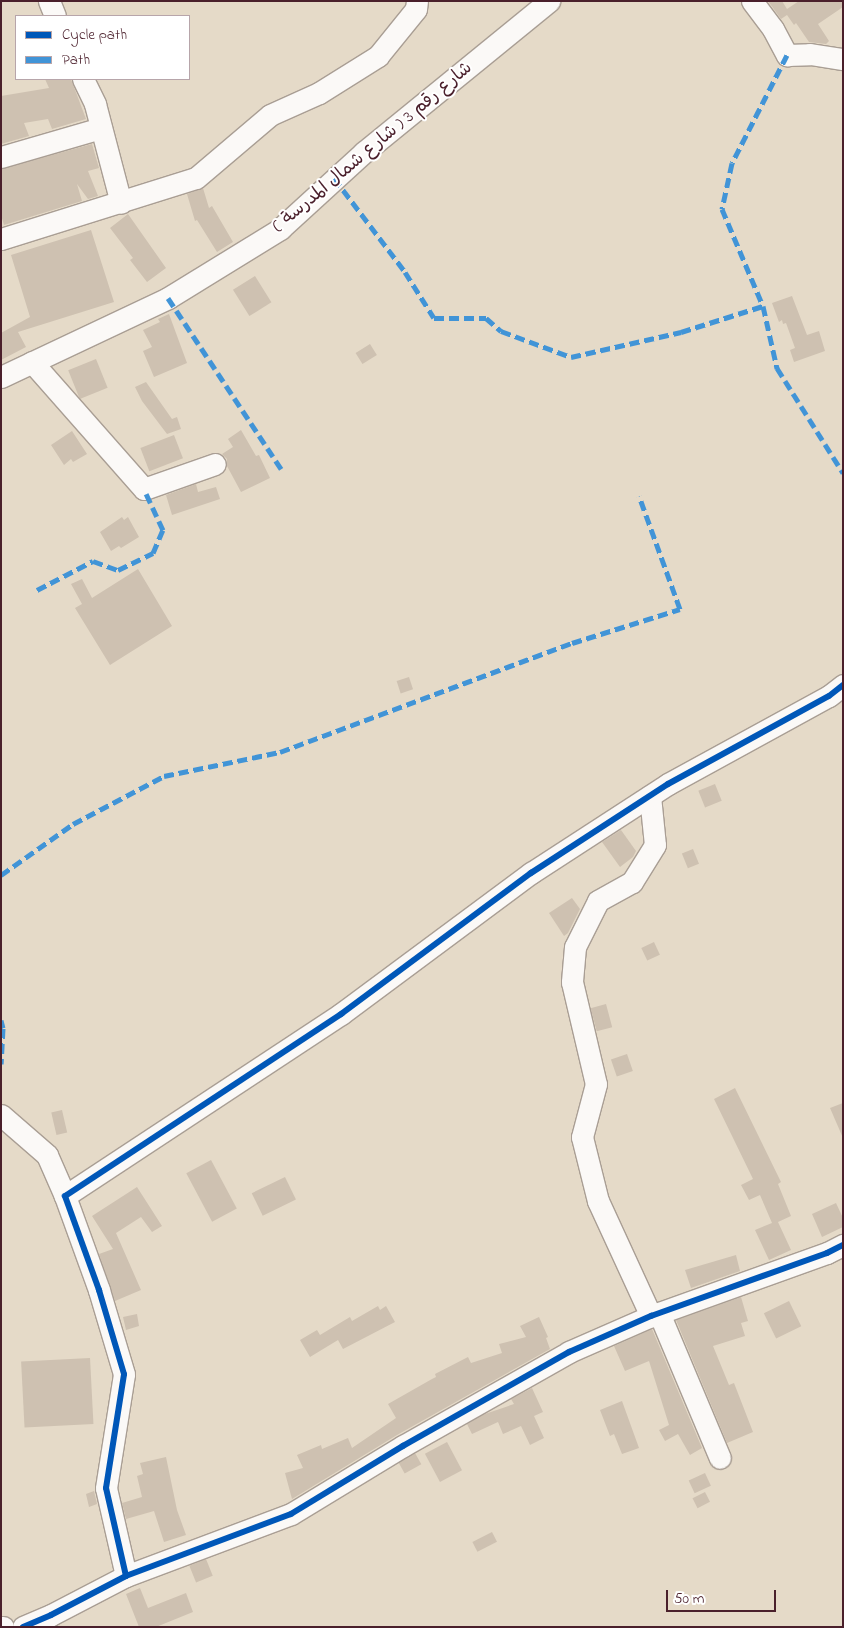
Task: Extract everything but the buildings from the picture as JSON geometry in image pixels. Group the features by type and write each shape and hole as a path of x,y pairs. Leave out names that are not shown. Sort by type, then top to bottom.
{"street":[{"path":"49,1 55,15"},
{"path":"1,239 196,178 270,115 319,93 378,56 416,9 418,1"},
{"name":"شارع رقم 3 ( شارع شمال المدرسة )","path":"1,377 168,298 280,229 364,152 549,1"},
{"path":"752,1 773,29 787,56 810,54 843,59"},
{"path":"83,80 95,104 121,202"},
{"path":"1,157 102,128"},
{"path":"32,362 144,489 216,464"},
{"path":"65,1196 341,1014 532,873 650,796 829,696 843,685"},
{"path":"650,796 655,845 632,882 598,901 575,947 572,982 596,1084 582,1137 598,1201 655,1315 720,1458"},
{"path":"1,1115 47,1155 65,1196 98,1290 124,1374 106,1488 126,1576"},
{"path":"24,1627 126,1576 292,1514 403,1446 569,1352 655,1315 827,1253 843,1245"}],"marked path":[{"path":"787,55 732,163 722,209 763,306 777,368 843,473"},
{"path":"334,178 405,272 434,318 486,318 501,331 571,357 681,332 763,306"},
{"path":"168,298 281,469"},
{"path":"37,590 93,561 118,570 153,553 163,530 144,489"},
{"path":"1,875 73,824 164,776 280,752 572,643 680,609 639,496"},
{"path":"1,1020 3,1028 1,1064"}],"cycle path":[{"path":"126,1576 106,1488 124,1374 99,1290 65,1196 341,1014 531,873 668,784 829,696 843,685"},
{"path":"23,1627 51,1615 126,1576 291,1514 403,1446 569,1352 651,1316 827,1253 843,1245"}]}
